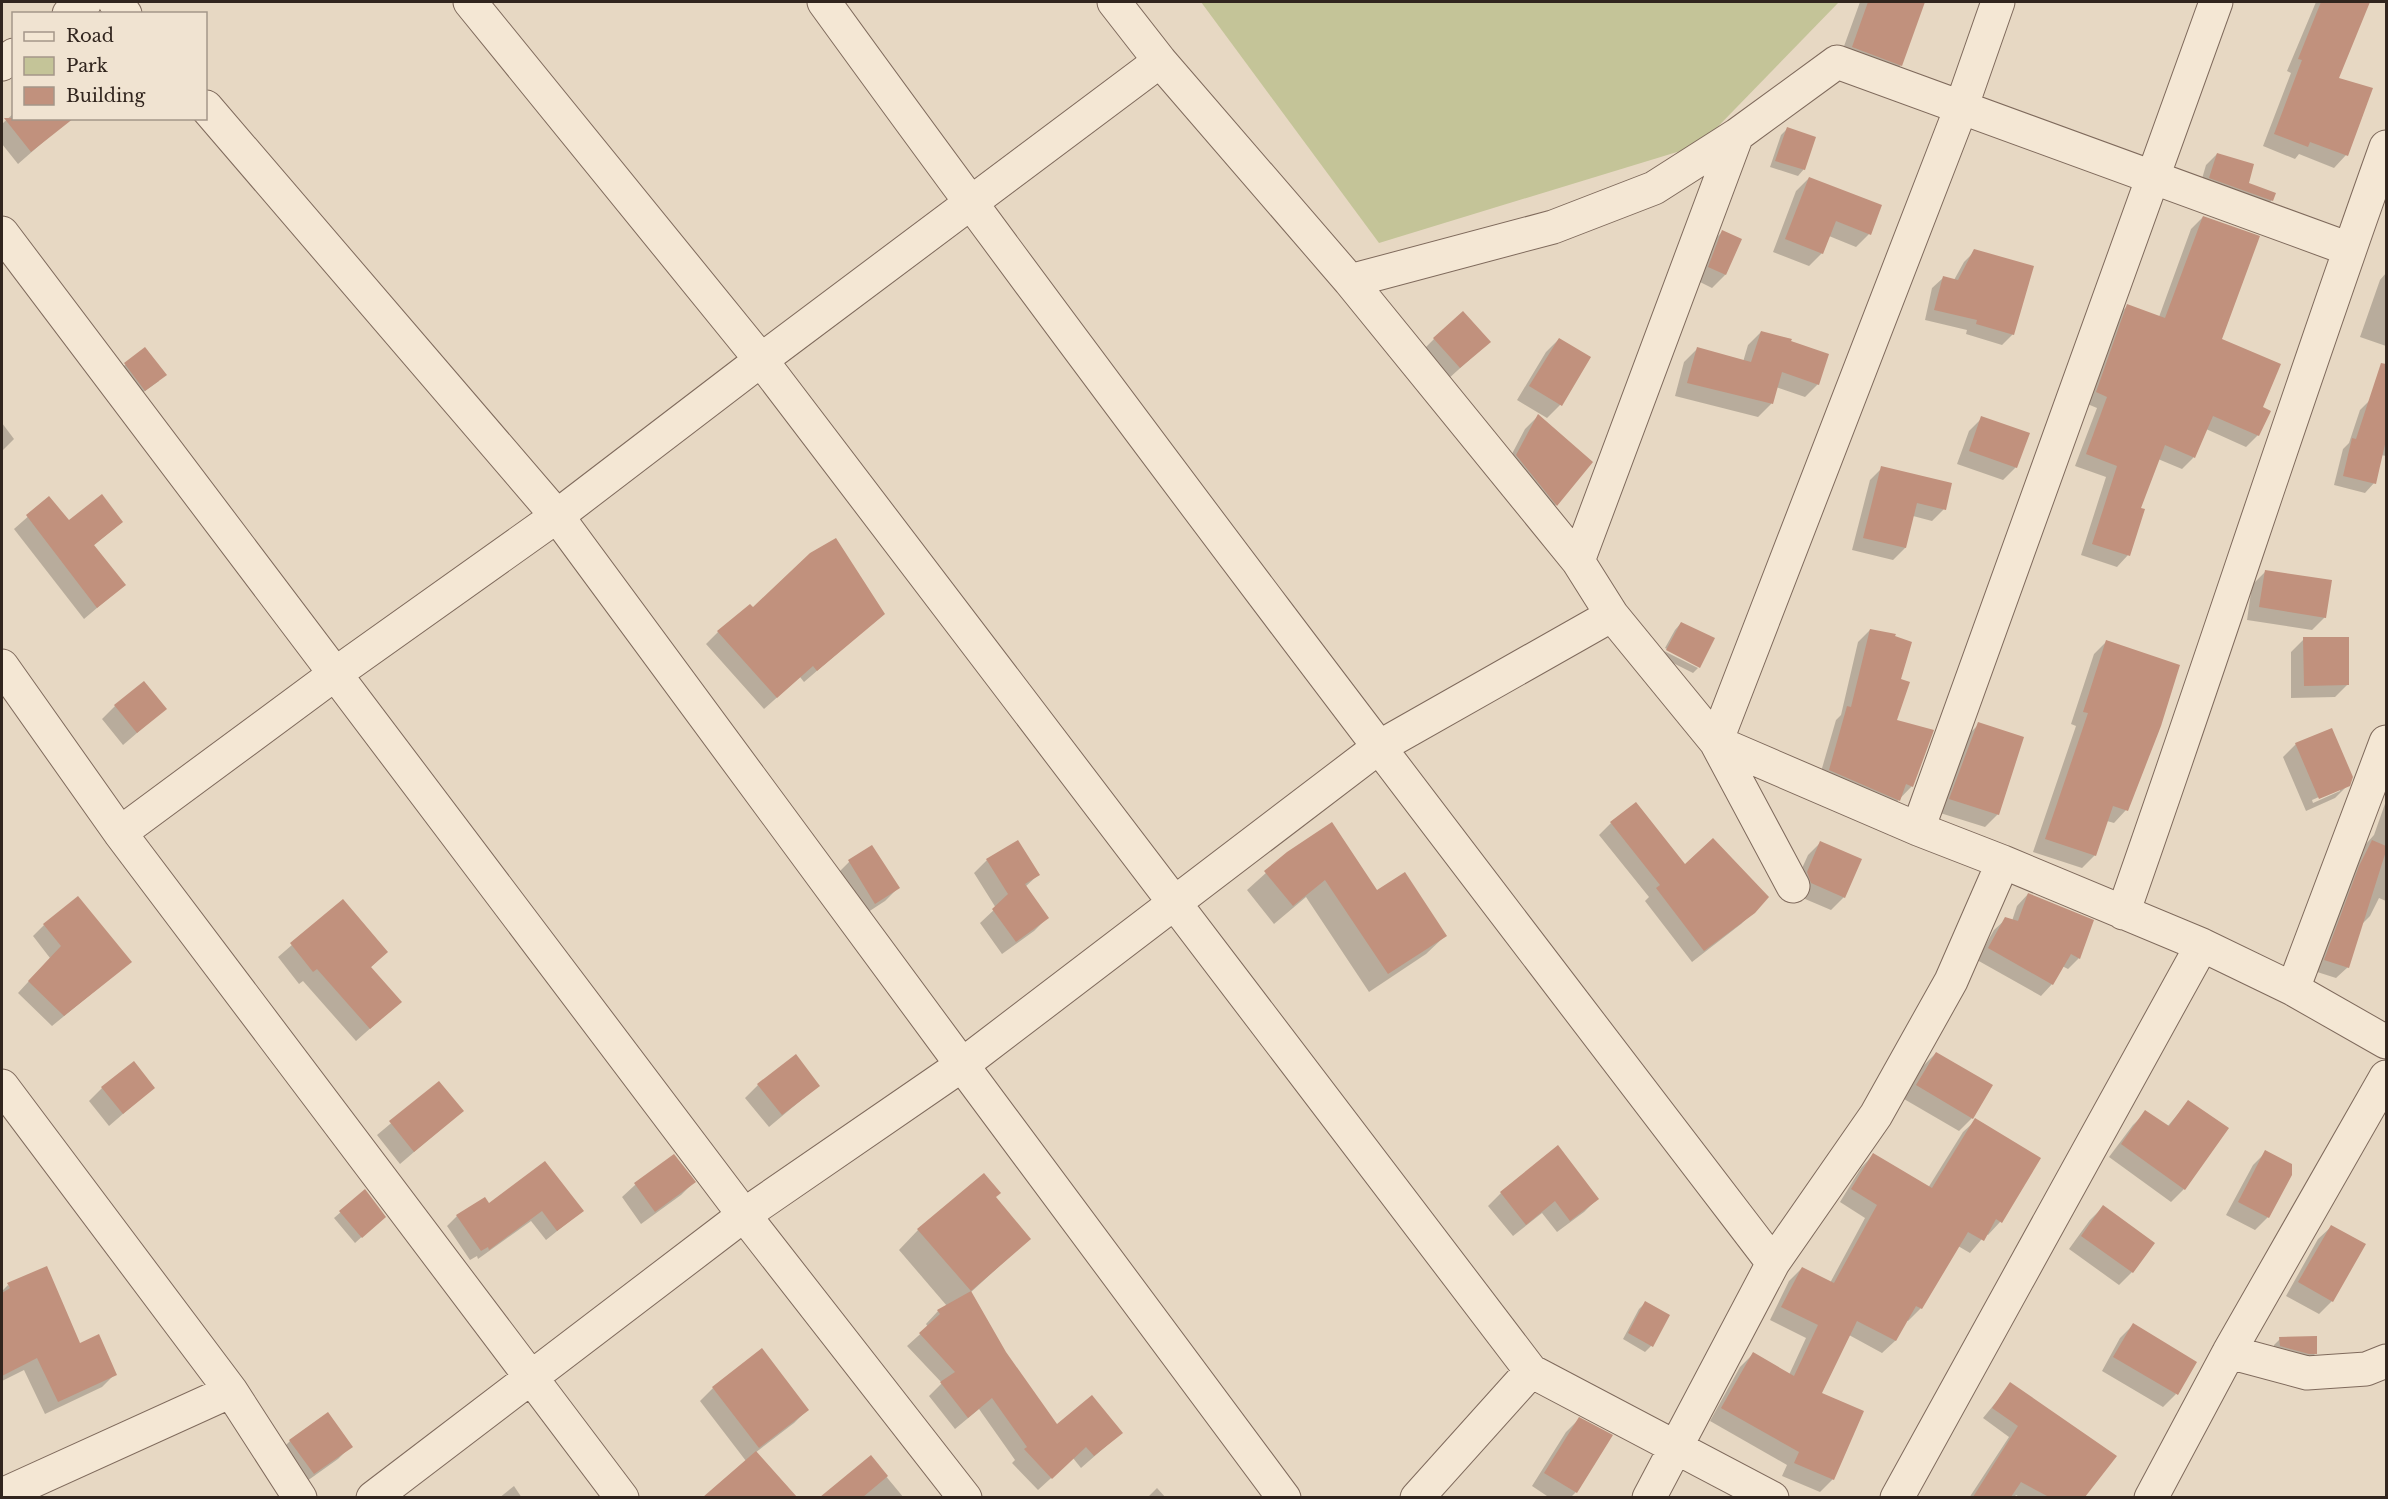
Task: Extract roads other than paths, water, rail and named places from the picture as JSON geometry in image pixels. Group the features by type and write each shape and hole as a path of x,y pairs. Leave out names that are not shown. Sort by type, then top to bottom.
{"street":[{"path":"72,12 85,2"},
{"path":"470,2 761,360 1531,1371 1772,1497"},
{"path":"824,2 970,203 1379,747 1773,1263"},
{"path":"1114,2 1160,61 1350,281 1578,561 1612,615 1716,742 1793,886"},
{"path":"1716,742 1961,108 1998,2"},
{"path":"1918,829 2216,2"},
{"path":"120,833 335,674 557,516 1160,61"},
{"path":"1350,281 1553,227 1654,188 1737,135 1837,62 2349,249"},
{"path":"207,108 557,516 1284,1497"},
{"path":"1578,561 1737,135"},
{"path":"2123,913 2175,766 2271,476 2386,147"},
{"path":"2,233 744,1215 965,1497"},
{"path":"373,1497 744,1215 962,1065 1379,747 1612,615"},
{"path":"2,666 120,833 622,1497"},
{"path":"1716,742 1918,829 2202,945 2293,989 2386,1042"},
{"path":"2293,989 2386,742"},
{"path":"1649,1497 1773,1263 1876,1115 1951,981 2003,862"},
{"path":"1896,1497 2202,945"},
{"path":"2151,1497 2229,1352 2386,1077"},
{"path":"2,1086 231,1391 300,1497"},
{"path":"2229,1352 2307,1373 2366,1369 2386,1361"},
{"path":"1418,1497 1531,1371"},
{"path":"2,1495 231,1391"}]}
